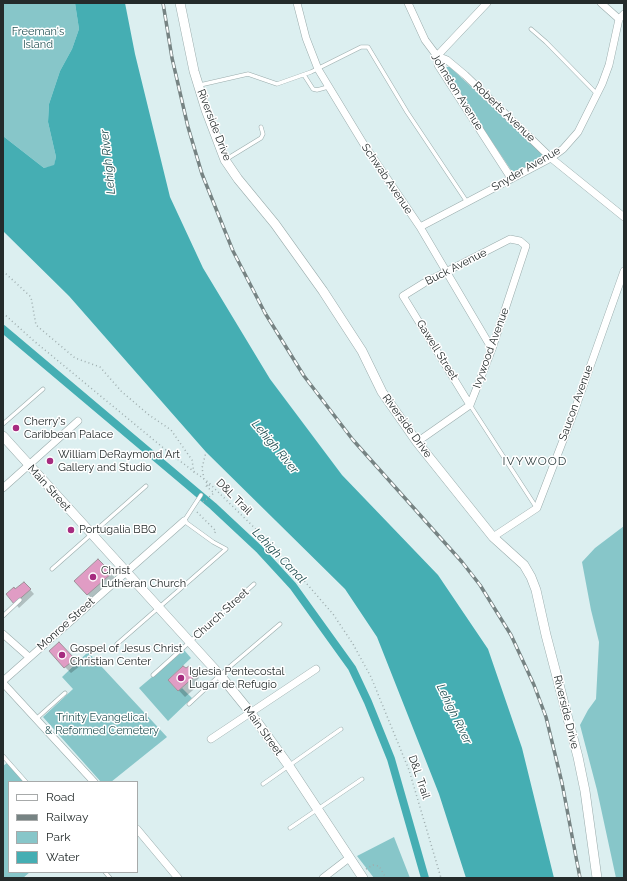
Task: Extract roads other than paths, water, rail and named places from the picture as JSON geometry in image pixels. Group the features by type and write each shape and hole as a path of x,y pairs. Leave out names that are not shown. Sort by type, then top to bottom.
{"street":[{"name":"Riverside Drive","path":"180,3 186,39 206,110 226,160 238,179 275,224 315,280 362,351 382,392 418,442 493,537 524,565 536,590 546,635 578,757 585,791 598,878"},
{"name":"Schwab Avenue","path":"297,3 306,38 318,69 363,143 420,227 492,349"},
{"name":"Johnston Avenue","path":"408,3 425,40 437,56 438,65 511,178"},
{"path":"437,56 487,3"},
{"path":"601,3 621,16"},
{"name":"Snyder Avenue","path":"420,227 551,158 563,149 578,132 597,94 609,65 621,16"},
{"name":"Roberts Avenue","path":"437,56 446,60 464,75 551,158 624,217"},
{"name":"Buck Avenue","path":"403,296 510,239"},
{"name":"Ivywood Avenue","path":"470,405 492,349 526,246 520,241 510,239"},
{"name":"Saucon Avenue","path":"537,508 574,412 624,271"},
{"name":"Gawell Street","path":"403,296 470,405"},
{"path":"418,442 470,405"},
{"path":"3,488 78,421"},
{"name":"Main Street","path":"3,436 220,675 250,712 289,766 361,875"},
{"path":"493,537 537,508"},
{"name":"Monroe Street","path":"3,682 28,657 184,521"},
{"path":"3,634 28,657"},
{"path":"211,739 316,669"},
{"path":"3,682 93,781"},
{"path":"138,830 178,878"},
{"path":"323,878 349,858"}],"lane":[{"path":"531,29 546,42 597,94"},
{"path":"199,86 248,74 277,84 318,69 361,47 368,47 407,112 467,202"},
{"path":"304,75 313,89 317,90 329,86"},
{"path":"226,160 261,138 263,134 261,128"},
{"path":"3,424 43,389"},
{"path":"470,405 537,508"},
{"path":"52,569 146,486"},
{"path":"117,644 226,548 208,539 184,521 201,496"},
{"name":"Church Street","path":"153,674 254,584"},
{"path":"3,616 20,600"},
{"path":"189,704 220,675 280,624"},
{"path":"36,719 65,693"},
{"path":"263,784 341,729"},
{"path":"3,756 25,781"},
{"path":"290,828 362,779"}],"water":[{"name":"Lehigh River","path":"75,3 125,3 135,54 170,197 203,268 270,379 342,475 438,575 488,649 522,748 554,878 466,878 439,794 377,637 345,589 206,452 69,296 3,231 3,136 44,168 54,165 56,157 48,122 49,104 60,71 72,49 79,29"}],"waterway":[{"name":"Lehigh Canal","path":"3,329 213,506 259,549 293,586 352,668 368,702 391,759 425,878"}],"railway":[{"path":"163,3 172,58 188,127 202,174 233,251 265,313 304,376 353,440 462,562 480,585 511,635 534,685 546,717 562,783 580,878"}],"place":[{"name":"Cherry's Caribbean Palace","path":"16,428"},
{"name":"William DeRaymond Art Gallery and Studio","path":"50,461"},
{"name":"Portugalia BBQ","path":"71,530"},
{"name":"Christ Lutheran Church","path":"93,577"},
{"name":"Gospel of Jesus Christ Christian Center","path":"62,655"},
{"name":"Iglesia Pentecostal Lugar de Refugio","path":"181,678"}],"district":[{"name":"IVYWOOD","path":"535,461"}],"park label":[{"name":"Freeman's Island","path":"38,38"},
{"name":"Trinity Evangelical & Reformed Cemetery","path":"102,724"}]}
